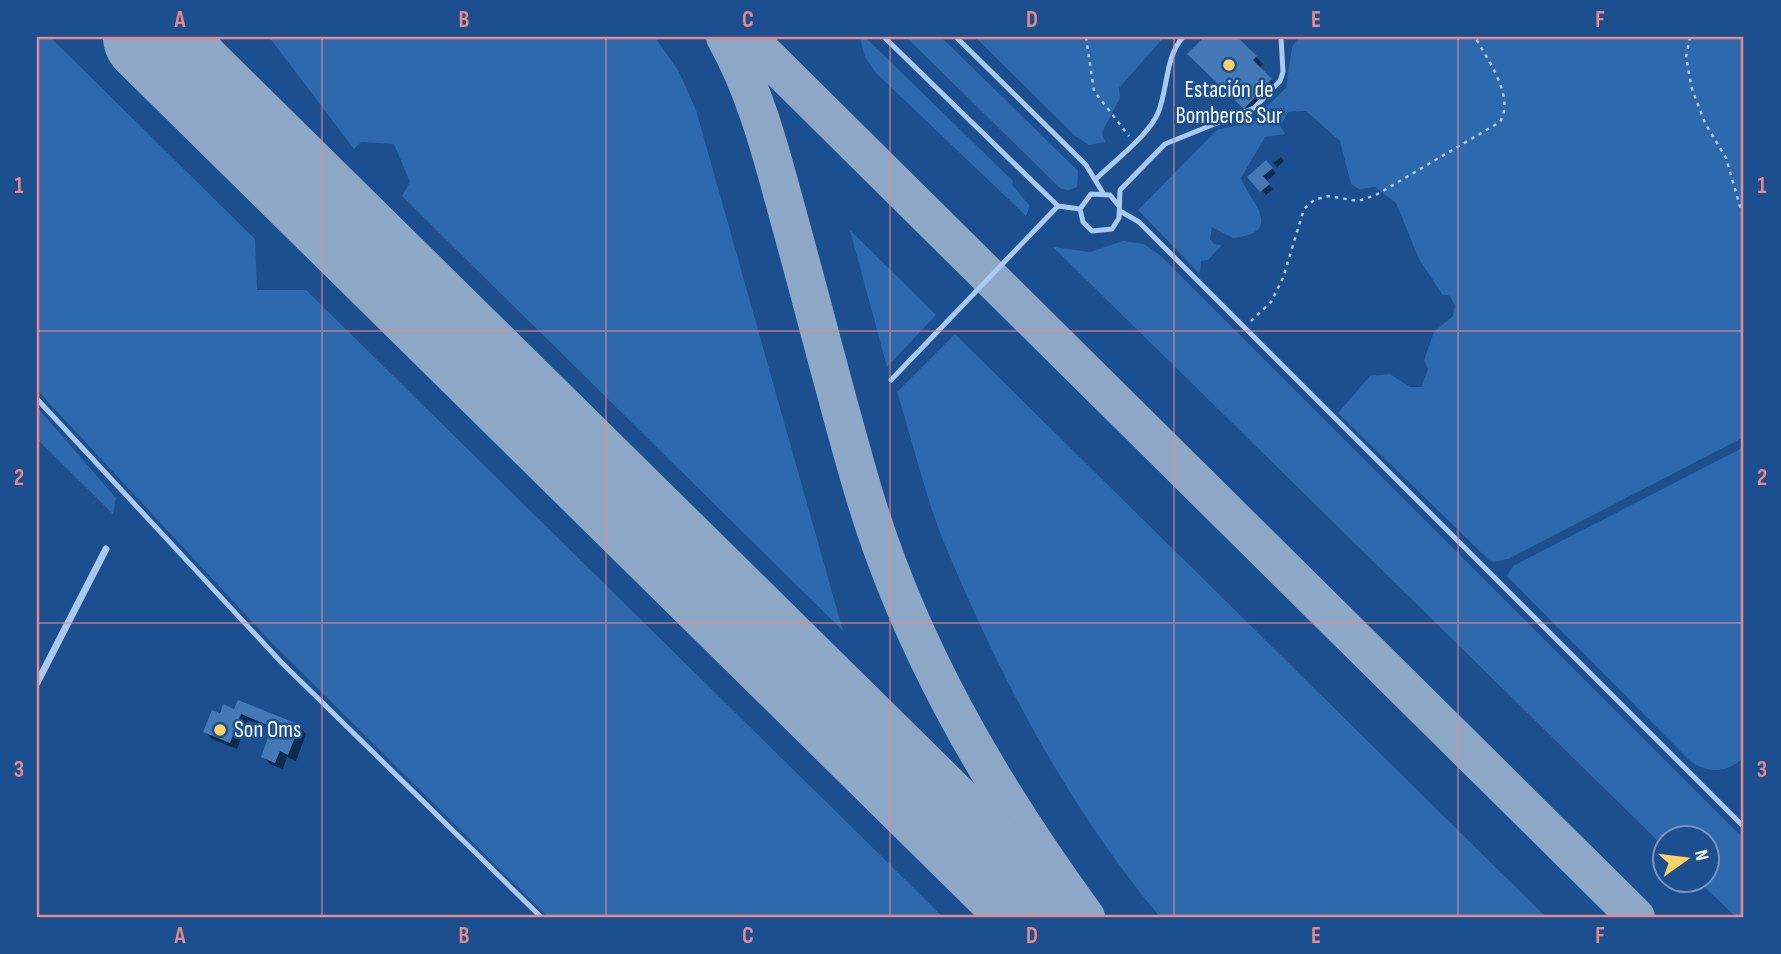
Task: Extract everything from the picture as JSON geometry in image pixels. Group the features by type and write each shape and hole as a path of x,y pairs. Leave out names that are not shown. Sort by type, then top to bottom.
{"street":[{"path":"37,683 106,549"}],"lane":[{"path":"884,37 1058,206 1080,209"},
{"path":"956,37 1086,165 1103,193 1139,222 1744,827"},
{"path":"1095,180 1158,113 1174,52 1183,37"},
{"path":"1103,193 1086,198 1080,209 1087,228 1099,232 1112,229 1119,208 1120,190 1166,144 1254,108 1280,81 1284,51 1281,37"},
{"path":"891,380 1058,206"},
{"path":"37,399 281,662 541,917"}],"path":[{"path":"1086,37 1094,91 1134,141"},
{"path":"1243,328 1271,302 1283,278 1304,209 1314,200 1342,196 1358,201 1376,195 1500,122 1505,111 1502,93 1475,37"},
{"path":"1690,37 1686,57 1692,89 1705,123 1726,158 1744,220"}],"shaded area":[{"path":"37,37 50,37 255,239 257,290 306,290 943,917 548,917 272,643 37,390"},
{"path":"269,37 655,37 679,72 696,110 843,631 402,196 410,182 394,144 361,142 354,149"},
{"path":"860,37 865,37 1013,181 1012,185 1030,206 1026,216 875,72 865,57"},
{"path":"906,37 941,37 1078,171 1077,187 1061,189"},
{"path":"975,37 1164,37 1119,88 1120,98 1102,132 1105,142 1089,145 1074,135"},
{"path":"1299,37 1744,37 1744,437 1508,559 1494,562 1489,560 1338,413 1370,376 1390,374 1410,387 1421,387 1428,369 1424,360 1434,332 1453,316 1455,306 1450,296 1442,294 1419,259 1396,203 1375,187 1359,189 1351,184 1340,141 1306,111 1288,112 1280,126 1285,134 1265,137 1241,178 1260,215 1261,223 1258,229 1249,235 1233,238 1212,227 1210,239 1214,244 1222,245 1208,260 1201,261 1200,274 1138,210 1217,130 1245,123 1256,117 1286,88 1292,47"},
{"path":"850,230 936,315 887,367"},
{"path":"1123,241 1144,244 1160,255 1744,839 1744,917 1736,917 1712,894 1722,894 1722,824 1652,824 1652,835 1053,247 1090,252"},
{"path":"955,334 1546,917 1160,917 1095,831 1039,739 989,643 938,526 897,392"},
{"path":"37,407 116,498 113,514 37,439"},
{"path":"1744,447 1744,757 1731,767 1716,770 1702,767 1688,759 1507,576 1513,566"}],"building":[{"name":"Estación de Bomberos Sur","path":"1204,37 1237,37 1257,56 1253,60 1272,79 1244,109 1187,54"},
{"path":"1266,160 1273,168 1263,176 1270,184 1260,192 1247,177"},
{"name":"Son Oms","path":"238,700 300,725 288,755 280,751 275,763 261,757 272,727 241,714 230,743 203,732 212,710 220,713 223,704 234,709"}],"taxiway":[{"path":"195,37 263,135 345,229"},
{"path":"725,37 747,82 764,129 862,487 903,602 955,712 985,765 1086,917"},
{"path":"747,37 1636,917"}],"runway":[{"path":"150,37 1043,917"}],"place":[{"name":"Estación de Bomberos Sur","path":"1229,65"},
{"name":"Son Oms","path":"220,730"}]}
